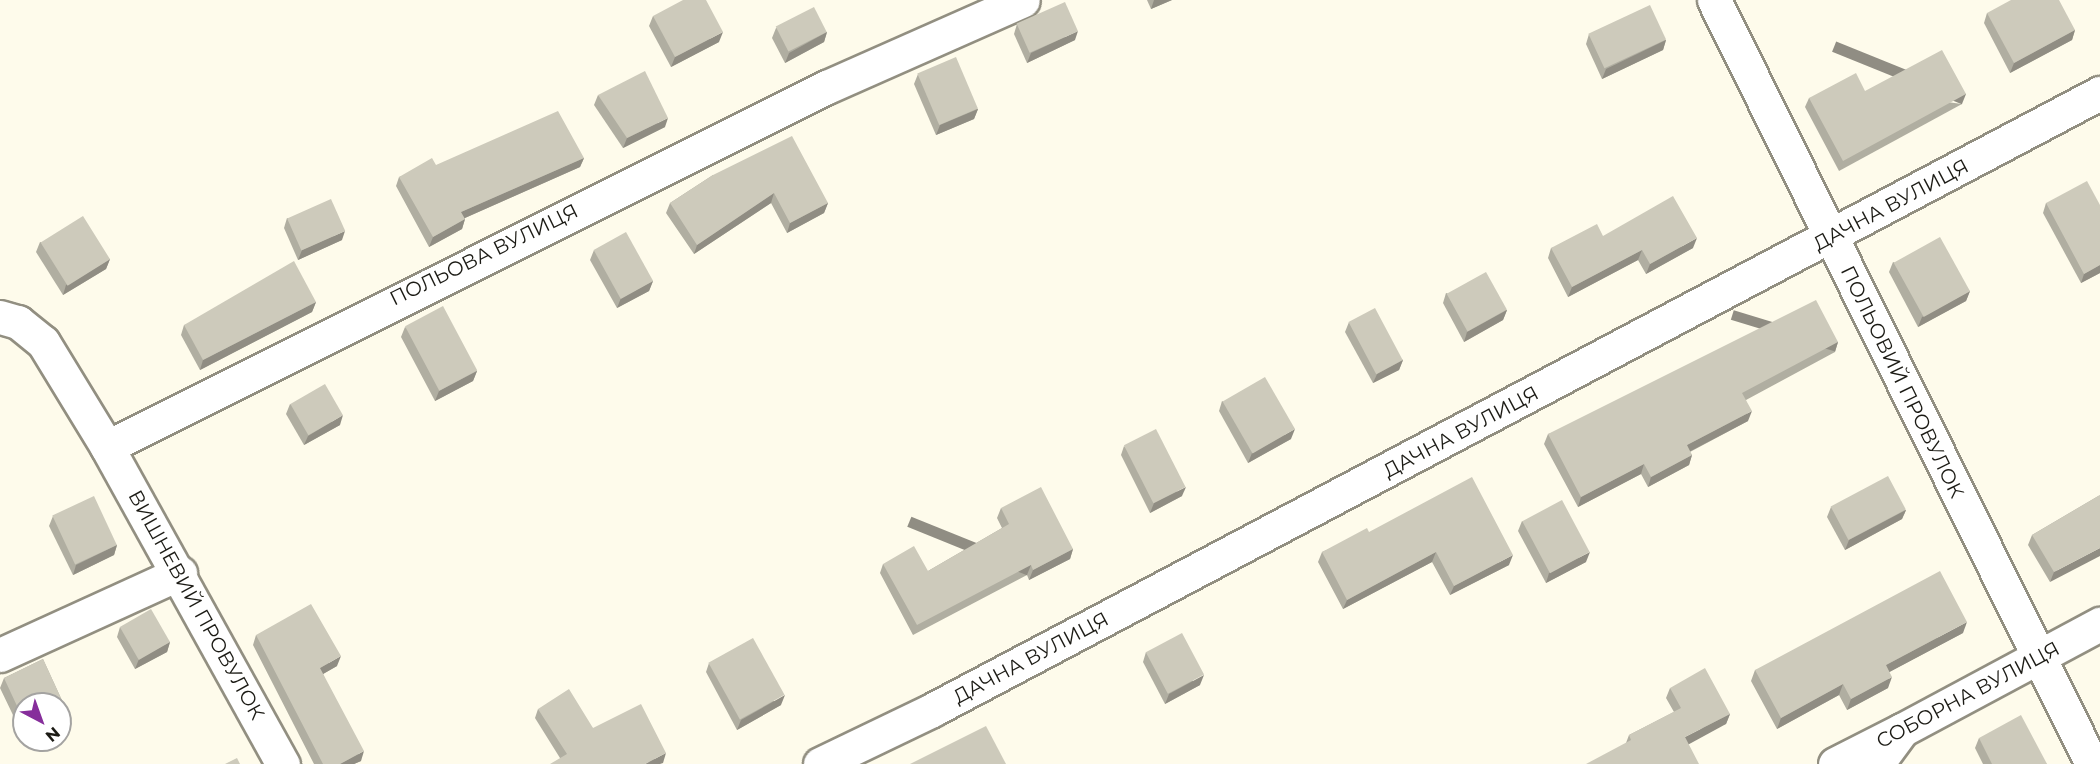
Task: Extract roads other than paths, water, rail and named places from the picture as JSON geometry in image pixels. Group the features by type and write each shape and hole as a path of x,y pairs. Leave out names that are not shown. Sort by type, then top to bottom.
{"street":[{"name":"ПОЛЬОВА ВУЛИЦЯ","path":"107,447 816,92 1023,0"},
{"name":"ПОЛЬОВИЙ ПРОВУЛОК","path":"1714,0 2092,764"},
{"name":"ДАЧНА ВУЛИЦЯ","path":"820,764 932,710 2100,93"},
{"path":"0,317 18,322 43,342 107,447"},
{"name":"ВИШНЕВИЙ ПРОВУЛОК","path":"107,447 180,573 283,764"},
{"path":"0,655 180,573"},
{"name":"СОБОРНА ВУЛИЦЯ","path":"1835,764 2100,624"},
{"path":"1877,764 1902,730"}]}
